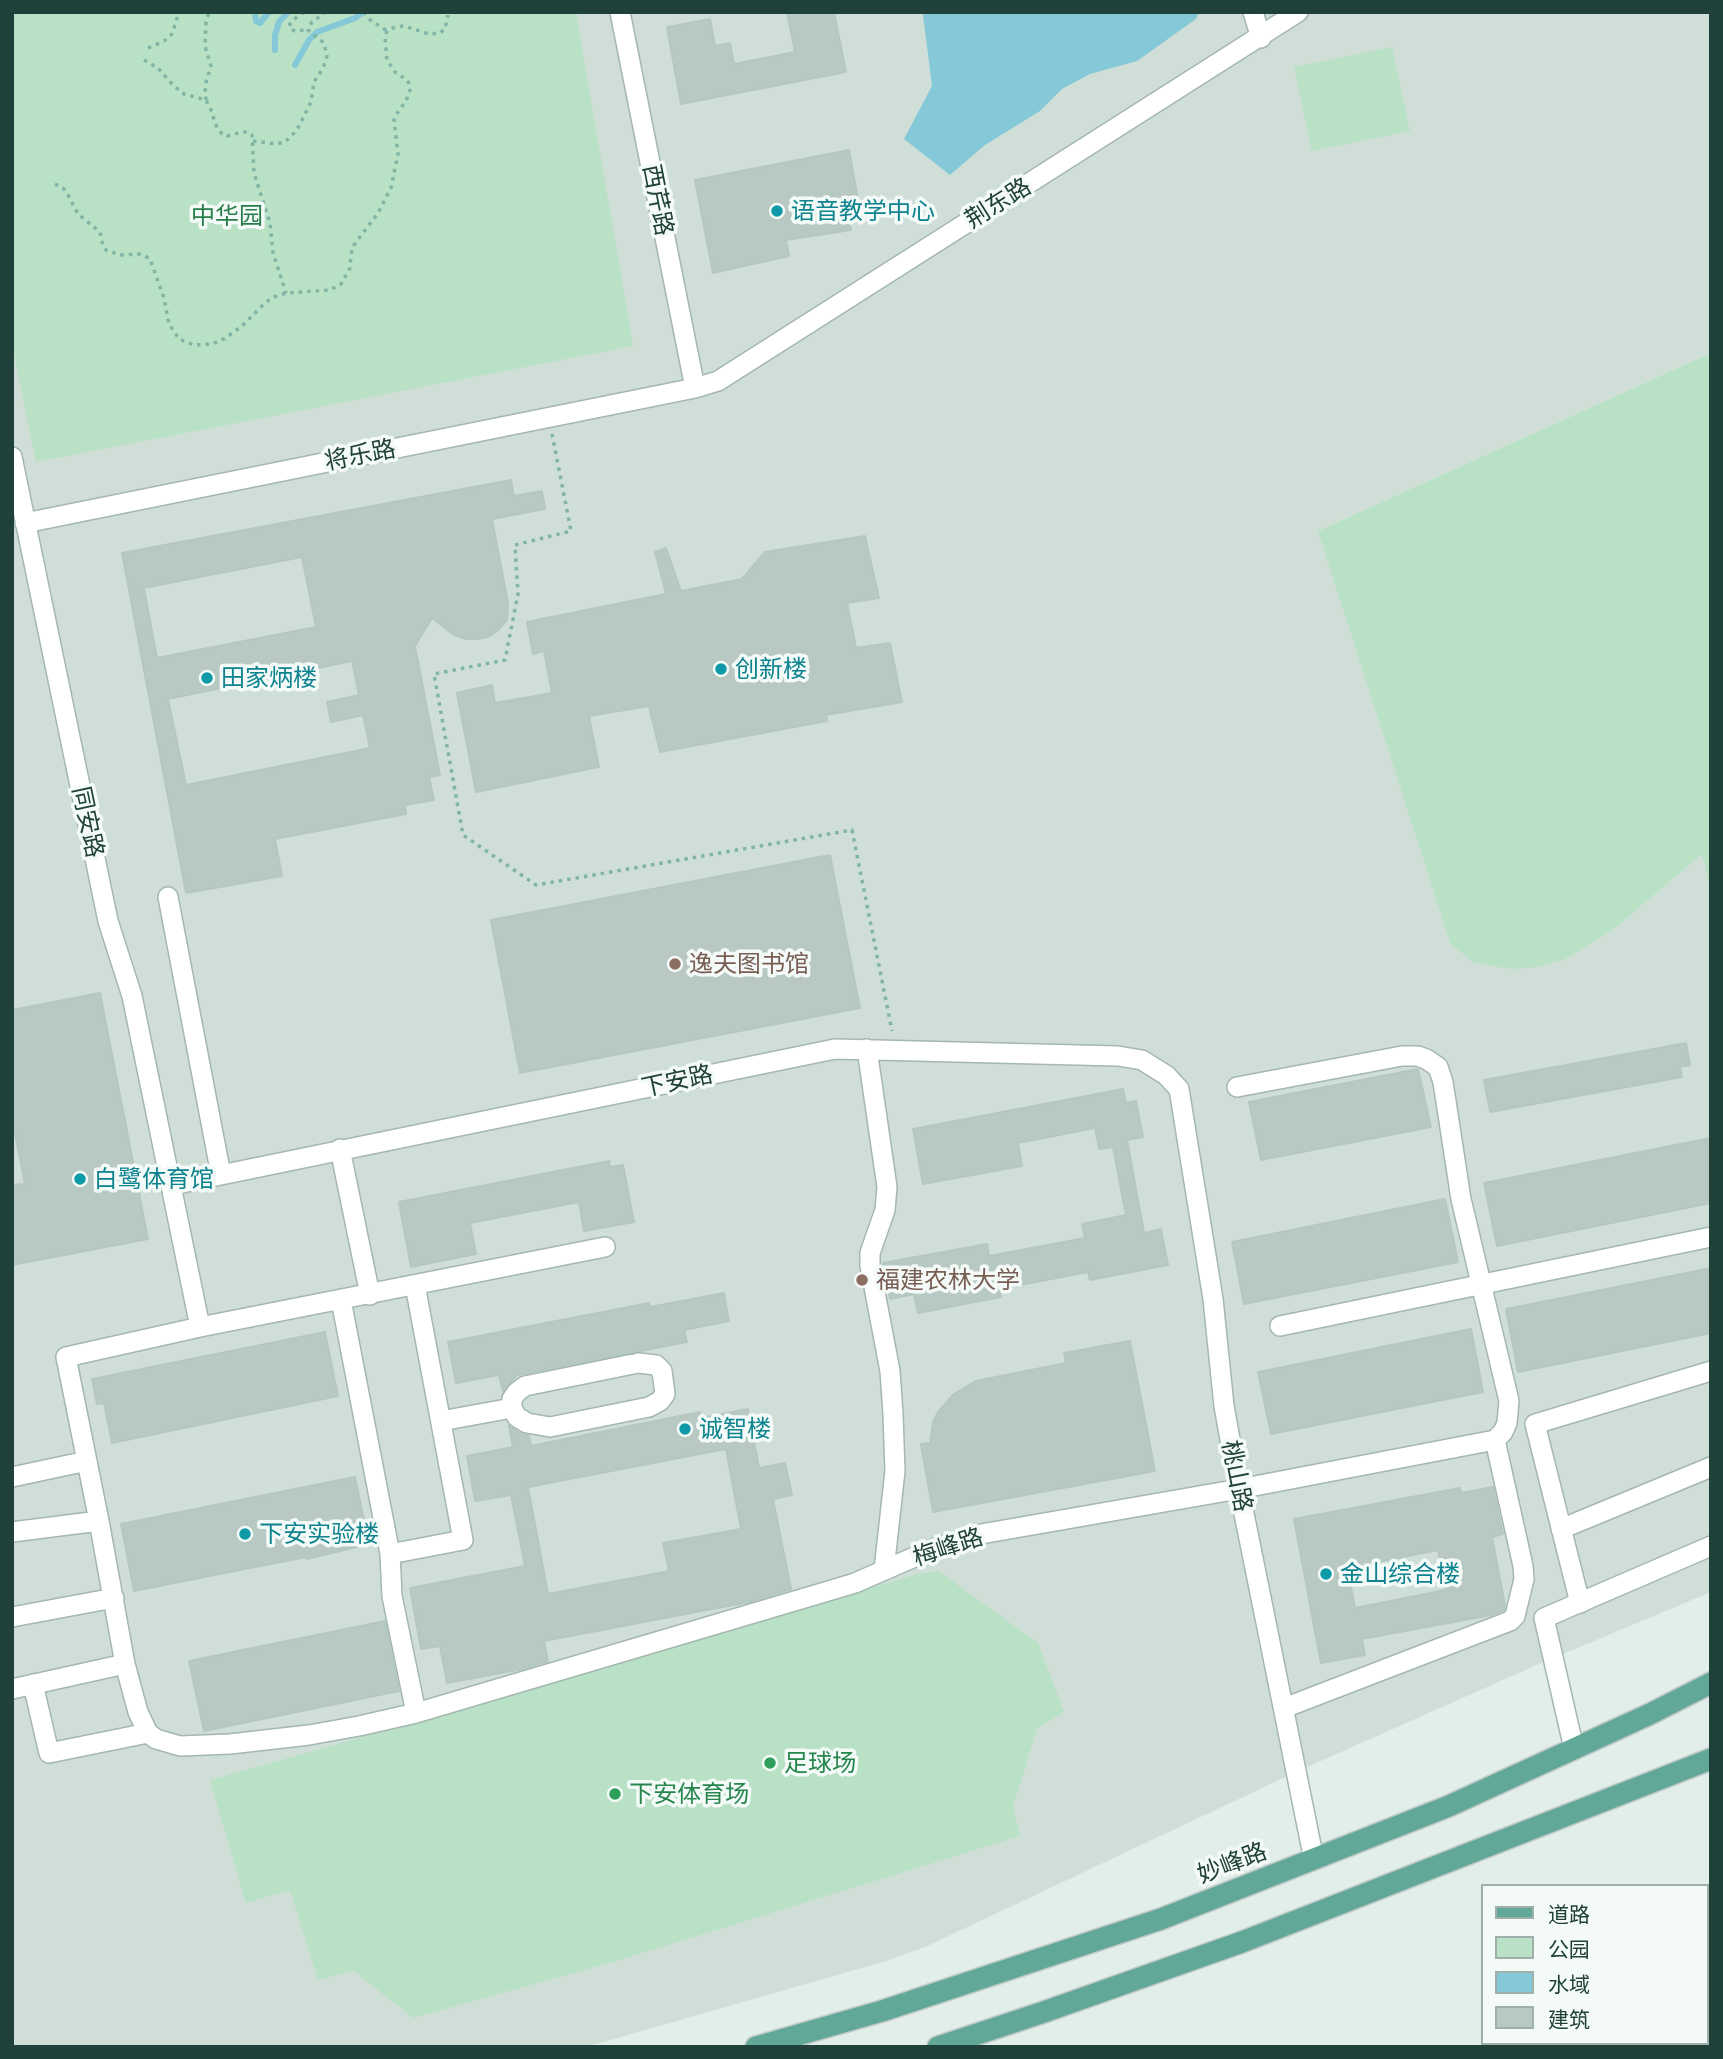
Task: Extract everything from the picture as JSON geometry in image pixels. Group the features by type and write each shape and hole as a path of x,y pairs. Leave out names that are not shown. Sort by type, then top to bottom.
{"main road":[{"name":"妙峰路","path":"756,2047 882,2011 1161,1919 1449,1806 1711,1683"},
{"path":"938,2047 1242,1942 1711,1759"}],"street":[{"name":"西芹路","path":"620,12 695,388"},
{"path":"1253,12 1261,38"},
{"name":"荆东路","path":"695,388 718,381 1298,12"},
{"name":"将乐路","path":"25,523 695,388"},
{"name":"同安路","path":"12,457 108,921 132,996 200,1327"},
{"path":"168,897 221,1175"},
{"name":"下安路","path":"172,1185 835,1049 1132,1057 1166,1075 1179,1089"},
{"path":"867,1049 887,1186 885,1210 870,1253 870,1266 890,1371 893,1414 893,1495 884,1570"},
{"path":"1237,1087 1402,1056 1418,1056 1438,1067 1443,1082 1455,1168 1509,1401 1507,1423 1495,1440 1523,1566 1522,1587 1515,1616 1510,1621 1284,1708"},
{"name":"桃山路","path":"1179,1089 1213,1299 1224,1406 1314,1860"},
{"path":"340,1149 370,1294"},
{"path":"1280,1326 1711,1237"},
{"path":"33,1684 49,1753 148,1733 138,1712 125,1664 100,1521 66,1357 200,1327 606,1247"},
{"path":"390,1554 463,1541 415,1286"},
{"path":"341,1300 390,1554 392,1596 416,1713"},
{"path":"638,1363 656,1365 662,1371 665,1385 665,1394 660,1401 649,1407 550,1427 527,1423 517,1417 512,1408 512,1399 525,1386 638,1363"},
{"path":"1580,1603 1535,1424 1711,1371"},
{"path":"441,1421 512,1408"},
{"name":"梅峰路","path":"148,1733 156,1739 180,1746 230,1744 359,1726 416,1713 855,1583 935,1548 981,1534 1239,1489 1495,1440"},
{"path":"12,1477 87,1461"},
{"path":"1562,1529 1711,1467"},
{"path":"12,1532 100,1521"},
{"path":"1574,1749 1544,1618 1711,1546"},
{"path":"12,1617 114,1598"},
{"path":"12,1689 125,1664"}],"path":[{"path":"148,48 172,34 179,12"},
{"path":"209,12 205,46 211,66 205,85 206,100 222,134 227,136 247,132 252,135 254,173 270,223 273,253 286,293"},
{"path":"253,141 276,144 285,142 298,130 312,102 314,82 327,56 324,43 316,36 290,29 293,20 304,12"},
{"path":"309,32 312,22 326,12"},
{"path":"364,13 387,32"},
{"path":"55,184 67,193 78,214 100,232 107,251 122,255 139,254 150,259 164,298 169,324 179,339 186,343 202,345 224,339 242,326 266,302 286,293 330,290 341,284 350,268 354,245 378,213 391,188 398,154 396,115 410,90 407,80 395,72 387,61 387,32 404,26 429,34 440,33 445,29 448,15"},
{"path":"144,61 158,68 184,94 206,100"},
{"path":"548,416 571,531 515,545 518,594 505,660 434,674 463,835 536,885 852,830 896,1051"}],"shaded area":[{"name":"福建农林大学","path":"12,12 1711,12 1711,353 1318,531 1566,959 1614,929 1703,853 1711,891 1711,1592 1539,1664 1296,1772 925,1947 886,1961 586,2047 12,2047"}],"green space":[{"name":"中华园","path":"12,12 576,12 633,346 36,462 12,344"},
{"path":"1392,47 1410,131 1312,151 1294,67"},
{"path":"1711,353 1711,891 1702,854 1614,929 1566,959 1538,967 1511,969 1475,963 1451,945 1318,531"},
{"name":"下安体育场","path":"938,1571 1038,1643 1064,1712 1037,1728 1013,1807 1020,1836 613,1962 413,2018 354,1971 318,1980 290,1890 246,1903 210,1780 520,1693 918,1574"},
{"path":"1711,1957 1711,2047 1625,2047 1709,2045"}],"water":[{"path":"925,12 1199,12 1196,19 1137,61 1090,74 1062,89 1040,111 985,145 950,175 904,139 932,86 923,15"}],"building":[{"path":"787,12 834,12 846,72 681,104 667,27 710,19 715,46 730,43 734,64 795,52"},
{"name":"语音教学中心","path":"849,150 860,210 848,212 851,230 786,240 789,256 713,273 695,180"},
{"name":"田家炳楼","path":"511,480 514,496 542,491 545,509 492,519 508,603 507,620 497,631 488,637 466,639 454,635 432,618 415,646 440,775 429,777 434,800 405,805 406,814 275,839 282,876 186,893 122,553","holes":["302,557 316,627 157,658 144,588","352,661 359,695 327,702 331,722 363,715 370,748 186,785 168,699"]},
{"name":"创新楼","path":"865,536 879,598 847,603 856,648 890,643 902,702 826,715 827,721 660,752 649,706 589,716 599,767 476,792 457,693 492,685 495,703 552,693 544,651 533,654 527,622 666,594 655,552 666,548 681,591 742,579 765,552"},
{"name":"逸夫图书馆","path":"830,855 860,1008 520,1073 491,920"},
{"name":"白鹭体育馆","path":"100,993 148,1239 12,1265 12,1185 25,1184 12,1118 12,1010"},
{"path":"1686,1043 1690,1065 1680,1067 1682,1077 1490,1112 1484,1080"},
{"path":"1418,1069 1431,1127 1261,1160 1249,1102"},
{"path":"1123,1089 1126,1103 1136,1101 1143,1137 1127,1140 1144,1233 1161,1229 1168,1265 1090,1280 1088,1272 999,1289 1001,1297 918,1313 914,1294 890,1299 883,1263 987,1244 989,1256 1085,1238 1082,1224 1126,1215 1113,1147 1099,1149 1095,1128 1018,1143 1022,1166 923,1184 913,1129"},
{"path":"1711,1138 1711,1203 1497,1246 1484,1183"},
{"path":"609,1161 610,1167 623,1165 634,1222 584,1231 579,1202 470,1223 476,1254 411,1267 399,1202"},
{"path":"1445,1199 1458,1262 1244,1304 1232,1242"},
{"path":"1711,1268 1711,1333 1518,1372 1506,1309"},
{"path":"724,1293 729,1321 684,1330 687,1342 517,1375 503,1391 499,1375 456,1383 448,1342 649,1303 650,1307"},
{"path":"1471,1329 1483,1392 1271,1434 1258,1372"},
{"path":"325,1332 338,1396 112,1443 104,1403 97,1404 92,1379"},
{"path":"1130,1341 1155,1471 933,1512 921,1444 930,1443 933,1422 954,1394 976,1381 1066,1363 1064,1353"},
{"name":"诚智楼","path":"748,1409 759,1468 785,1463 792,1495 773,1499 791,1589 749,1602 544,1641 548,1661 522,1669 447,1683 440,1646 421,1649 410,1588 525,1566 511,1495 475,1501 467,1456 513,1447 509,1426 529,1436 531,1446 700,1412 701,1418","holes":["726,1449 741,1529 663,1543 669,1571 548,1594 528,1487"]},
{"path":"355,1477 369,1544 307,1559 306,1557 134,1591 121,1524"},
{"name":"金山综合楼","path":"1493,1487 1503,1534 1492,1537 1504,1610 1491,1615 1362,1639 1365,1655 1321,1663 1294,1519 1460,1488 1461,1493","holes":["1438,1550 1445,1590 1355,1608 1347,1568"]},
{"path":"385,1621 399,1691 204,1731 189,1661"}],"waterway":[{"path":"255,12 256,21 260,23 269,12"},
{"path":"275,50 275,35 279,22 288,12"},
{"path":"295,65 309,40 317,32 355,18 363,12"}],"place":[{"name":"语音教学中心","path":"777,211"},
{"name":"创新楼","path":"721,669"},
{"name":"田家炳楼","path":"207,678"},
{"name":"逸夫图书馆","path":"675,964"},
{"name":"白鹭体育馆","path":"80,1179"},
{"name":"福建农林大学","path":"862,1280"},
{"name":"诚智楼","path":"685,1429"},
{"name":"下安实验楼","path":"245,1534"},
{"name":"金山综合楼","path":"1326,1574"},
{"name":"足球场","path":"770,1763"},
{"name":"下安体育场","path":"615,1794"}]}
